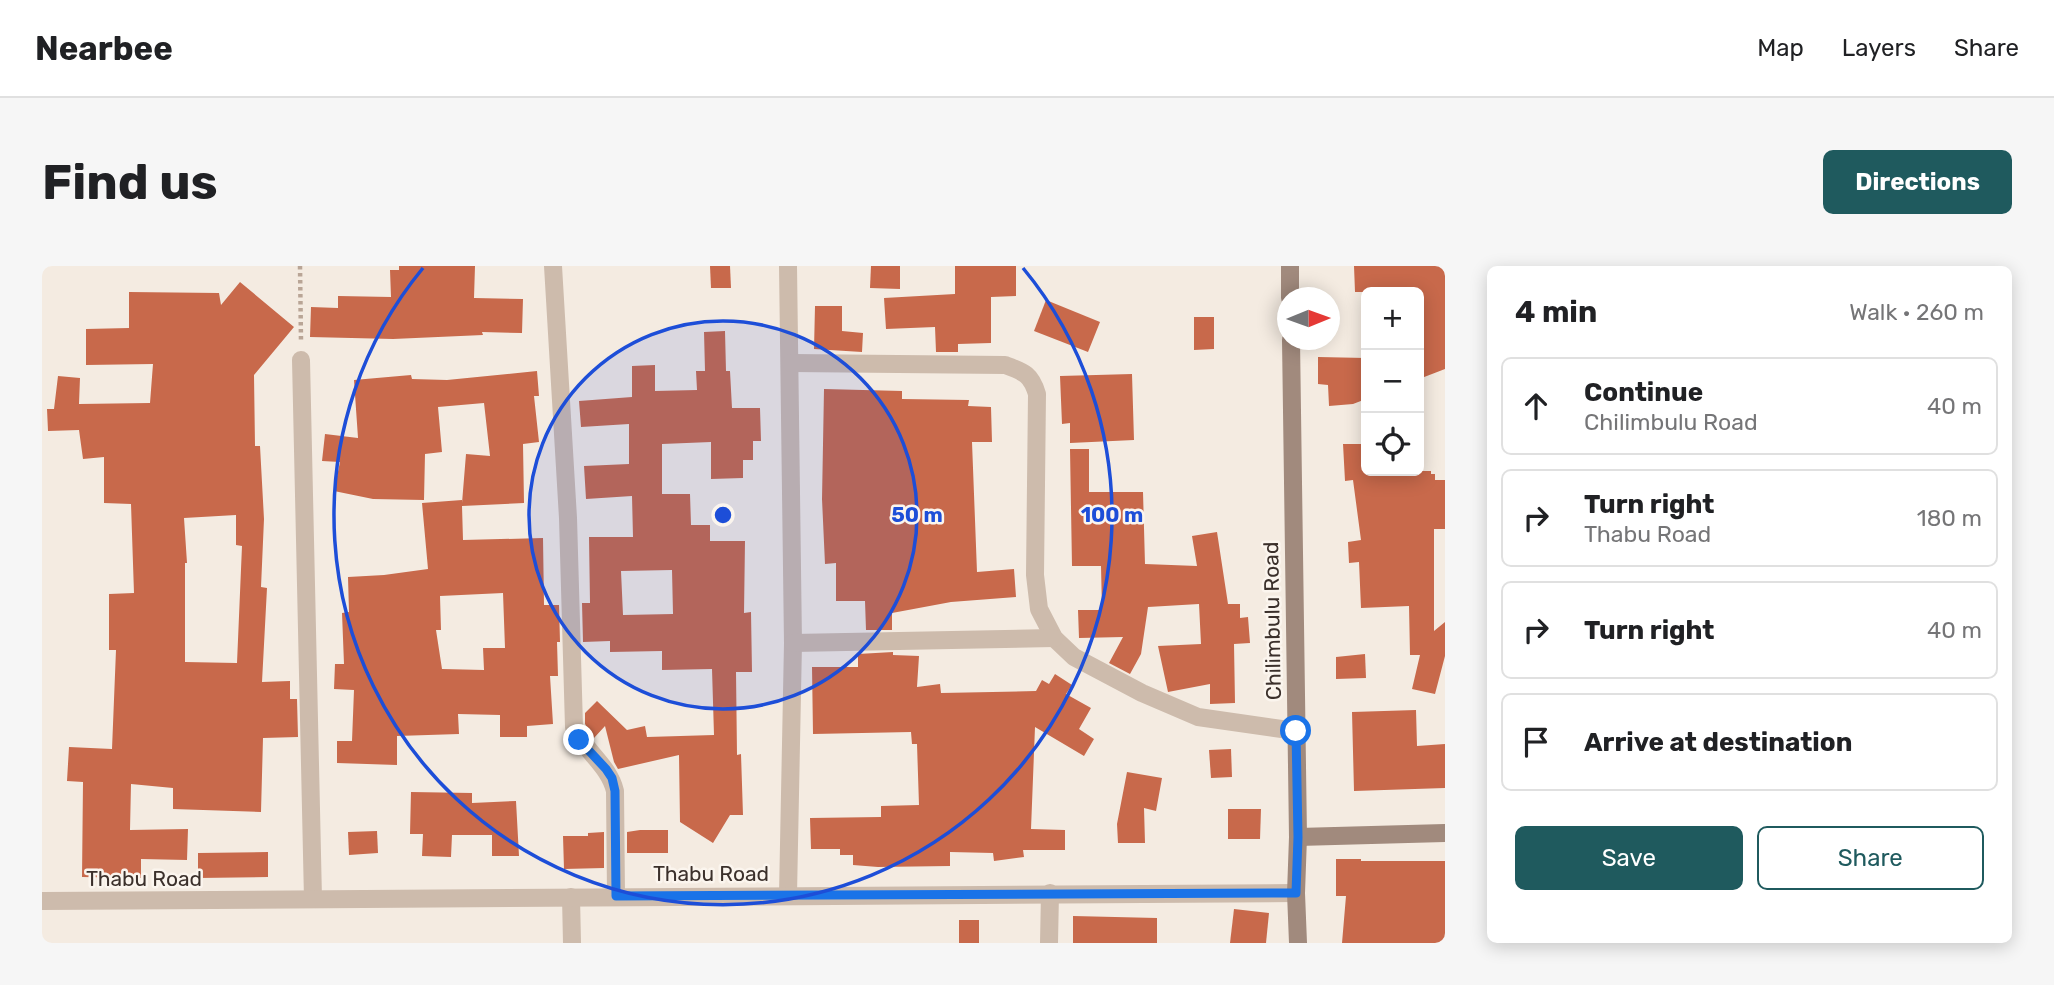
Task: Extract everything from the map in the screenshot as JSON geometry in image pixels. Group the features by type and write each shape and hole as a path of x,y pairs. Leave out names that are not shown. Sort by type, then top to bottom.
{"main road":[{"path":"1290,266 1290,287"},
{"name":"Chilimbulu Road","path":"1291,350 1298,943"},
{"path":"1298,837 1445,833"}],"street":[{"path":"553,266 568,518 574,727 579,740 612,778 615,791 616,896"},
{"path":"788,266 793,643 788,895"},
{"path":"301,360 313,899"},
{"path":"790,363 1005,365 1022,371 1032,381 1037,394 1035,575 1039,609 1054,638 1074,657 1142,693 1198,717 1296,731"},
{"path":"793,643 1054,638"},
{"path":"1049,943 1051,893"},
{"name":"Thabu Road","path":"42,901 1296,893"},
{"path":"571,897 572,943"}],"path":[{"path":"300,266 301,360"}],"building":[{"path":"399,266 475,266 474,298 523,299 522,333 482,332 483,335 393,339 310,337 311,307 338,308 338,296 391,297 390,270 399,270"},
{"path":"710,266 730,266 731,288 711,288"},
{"path":"871,266 900,266 900,289 870,288"},
{"path":"955,266 1016,266 1016,296 991,297 991,343 958,344 958,352 936,352 935,327 886,329 884,298 955,294"},
{"path":"1354,266 1445,266 1445,369 1424,377 1424,287 1361,287 1361,292 1355,292"},
{"path":"240,282 294,327 254,375 255,446 260,446 264,519 261,587 267,588 262,682 290,681 290,699 297,699 298,737 263,738 261,812 173,809 173,788 131,784 130,830 188,829 187,860 141,859 141,878 82,877 83,782 67,781 69,747 112,749 116,650 109,650 109,594 134,593 131,504 104,503 104,457 83,459 79,430 48,431 47,409 54,409 58,376 80,378 79,404 150,403 153,364 86,365 86,329 129,328 129,292 219,293 221,305","holes":["236,515 236,545 242,546 237,663 185,662 187,563 184,518"]},
{"path":"1046,300 1100,322 1088,352 1034,331"},
{"path":"815,306 842,306 842,331 863,333 862,352 814,349"},
{"path":"1194,317 1214,317 1214,349 1194,350"},
{"path":"725,331 726,371 730,371 732,408 760,408 761,441 753,441 753,460 743,460 743,478 711,479 711,442 662,444 662,494 690,494 691,525 710,525 710,541 745,541 744,613 751,612 752,672 736,672 737,755 741,754 743,815 730,815 713,843 680,822 679,755 618,769 605,726 594,738 585,724 585,713 597,701 627,730 645,726 647,737 714,735 712,669 662,670 662,651 610,652 610,641 583,642 582,603 590,603 589,537 633,537 632,496 586,499 584,466 629,464 629,424 581,427 579,401 632,397 632,366 655,365 655,391 697,390 696,371 705,371 704,332","holes":["672,570 673,614 623,615 621,571"]},
{"path":"1318,357 1361,358 1361,401 1329,406 1328,385 1318,384"},
{"path":"537,371 539,396 534,396 539,442 523,444 524,503 462,506 463,540 543,538 544,605 559,605 558,676 550,676 553,724 527,726 527,737 500,737 500,715 458,714 459,734 397,736 397,765 337,763 337,741 352,741 354,690 334,689 335,664 344,664 342,613 349,612 348,577 428,569 422,503 462,500 462,503 466,454 490,456 484,403 438,407 442,452 425,454 424,500 373,499 334,491 340,462 322,461 325,434 358,438 354,380 411,375 412,379 447,380","holes":["503,593 505,648 483,648 484,670 442,669 436,630 441,630 440,596"]},
{"path":"1132,374 1134,440 1070,443 1070,423 1062,424 1060,376"},
{"path":"824,389 902,391 902,399 969,400 968,406 991,407 992,442 972,442 977,572 1014,569 1016,597 951,602 892,613 892,630 866,630 865,601 836,601 836,563 825,564 822,499"},
{"path":"1343,444 1361,444 1361,476 1424,476 1424,471 1431,471 1431,474 1435,474 1435,480 1445,480 1445,529 1434,529 1434,631 1445,622 1445,656 1435,694 1412,689 1420,655 1410,655 1409,606 1361,608 1359,562 1349,563 1348,542 1361,540 1353,480 1345,481"},
{"path":"1070,449 1089,449 1089,492 1143,492 1145,564 1197,566 1192,536 1217,532 1228,604 1240,604 1240,618 1248,617 1250,643 1234,644 1235,703 1210,704 1210,684 1168,692 1158,646 1201,644 1199,604 1148,607 1141,654 1130,674 1109,663 1123,637 1079,638 1078,610 1102,610 1101,566 1072,566"},
{"path":"893,652 893,655 919,656 917,687 940,684 941,693 1036,691 1042,680 1049,684 1055,674 1072,685 1066,694 1091,708 1079,729 1094,739 1084,756 1035,727 1031,829 1065,830 1065,850 1023,850 1024,857 994,861 993,853 950,852 950,866 878,867 853,865 853,855 840,855 840,849 811,849 810,818 881,817 881,806 919,805 917,744 912,744 911,732 813,734 812,667 858,667 858,654"},
{"path":"1365,654 1366,678 1336,679 1336,657"},
{"path":"1416,710 1417,746 1445,744 1445,788 1354,791 1352,712"},
{"path":"1231,749 1232,777 1211,778 1209,750"},
{"path":"1127,772 1162,778 1156,811 1144,808 1145,843 1118,843 1117,824"},
{"path":"411,792 472,793 472,803 516,801 519,856 492,856 492,835 452,835 451,857 422,856 423,834 410,834"},
{"path":"1228,809 1261,809 1260,839 1228,839"},
{"path":"668,830 668,853 627,853 627,832"},
{"path":"377,831 378,853 349,855 348,832"},
{"path":"604,832 604,868 564,869 563,836 588,836 588,833"},
{"path":"268,852 268,877 198,878 198,853"},
{"path":"1336,859 1445,861 1445,943 1342,943 1346,896 1336,896"},
{"path":"1234,909 1269,913 1266,943 1230,943"},
{"path":"1073,916 1157,918 1157,943 1073,943"},
{"path":"959,920 979,920 979,943 959,943"}],"route":[{"path":"579,740 612,778 615,791 616,896 1296,893 1296,731"}]}
